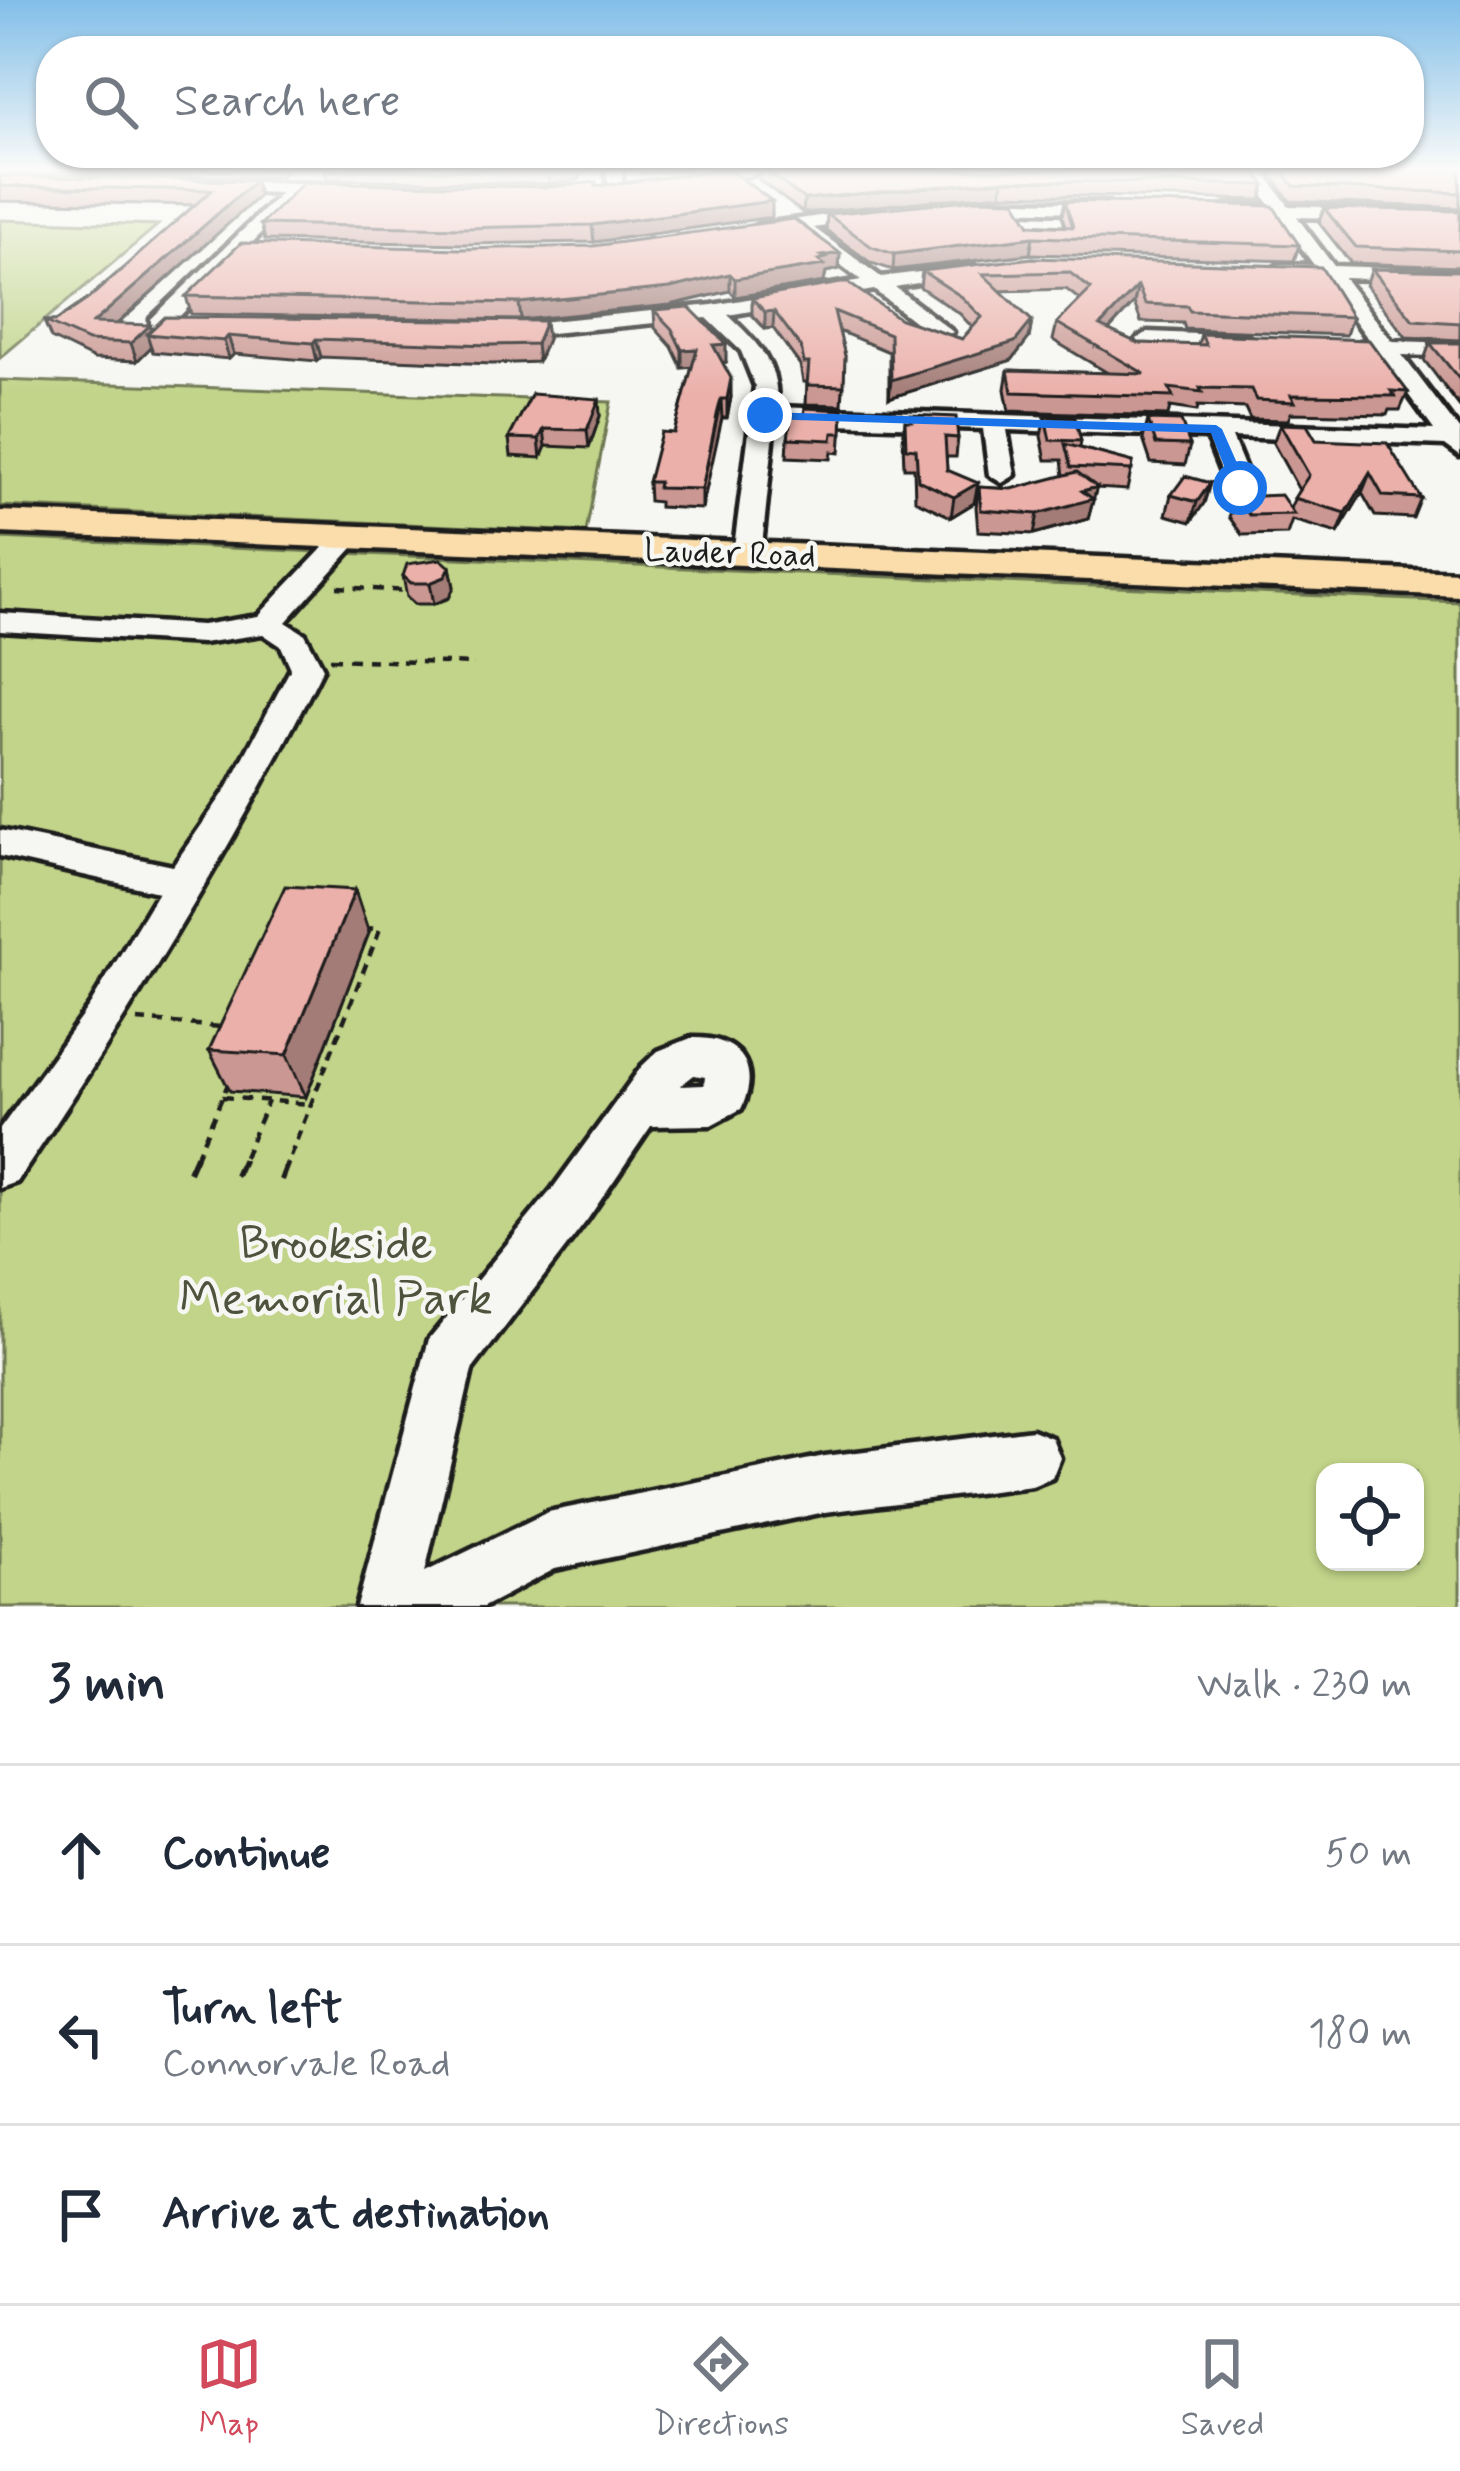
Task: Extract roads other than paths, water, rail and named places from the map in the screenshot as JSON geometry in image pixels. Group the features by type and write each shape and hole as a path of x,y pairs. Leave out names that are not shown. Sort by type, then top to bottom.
{"main road":[{"name":"Lauder Road","path":"0,522 1460,584"}],"street":[{"path":"170,325 236,245"},
{"path":"827,245 942,332"},
{"path":"1309,245 1458,441"},
{"path":"232,249 256,250"},
{"path":"483,332 712,311 997,266"},
{"path":"1251,269 1460,276"},
{"path":"712,311 751,348 766,386 747,555"},
{"path":"1148,339 1267,343"},
{"path":"1338,346 1460,350"},
{"path":"765,415 1458,441"},
{"path":"994,423 1002,476"},
{"path":"1216,429 1240,488"},
{"path":"0,622 202,634 268,624 348,538"},
{"path":"0,1166 105,1017 183,882 243,792 304,679 306,658 294,641 268,624"},
{"path":"0,843 81,864 183,882"},
{"path":"387,1607 448,1358 570,1204 640,1106"},
{"path":"421,1607 548,1541 825,1484 1032,1458"}],"park label":[{"name":"Brookside Memorial Park","path":"336,1272"}]}
